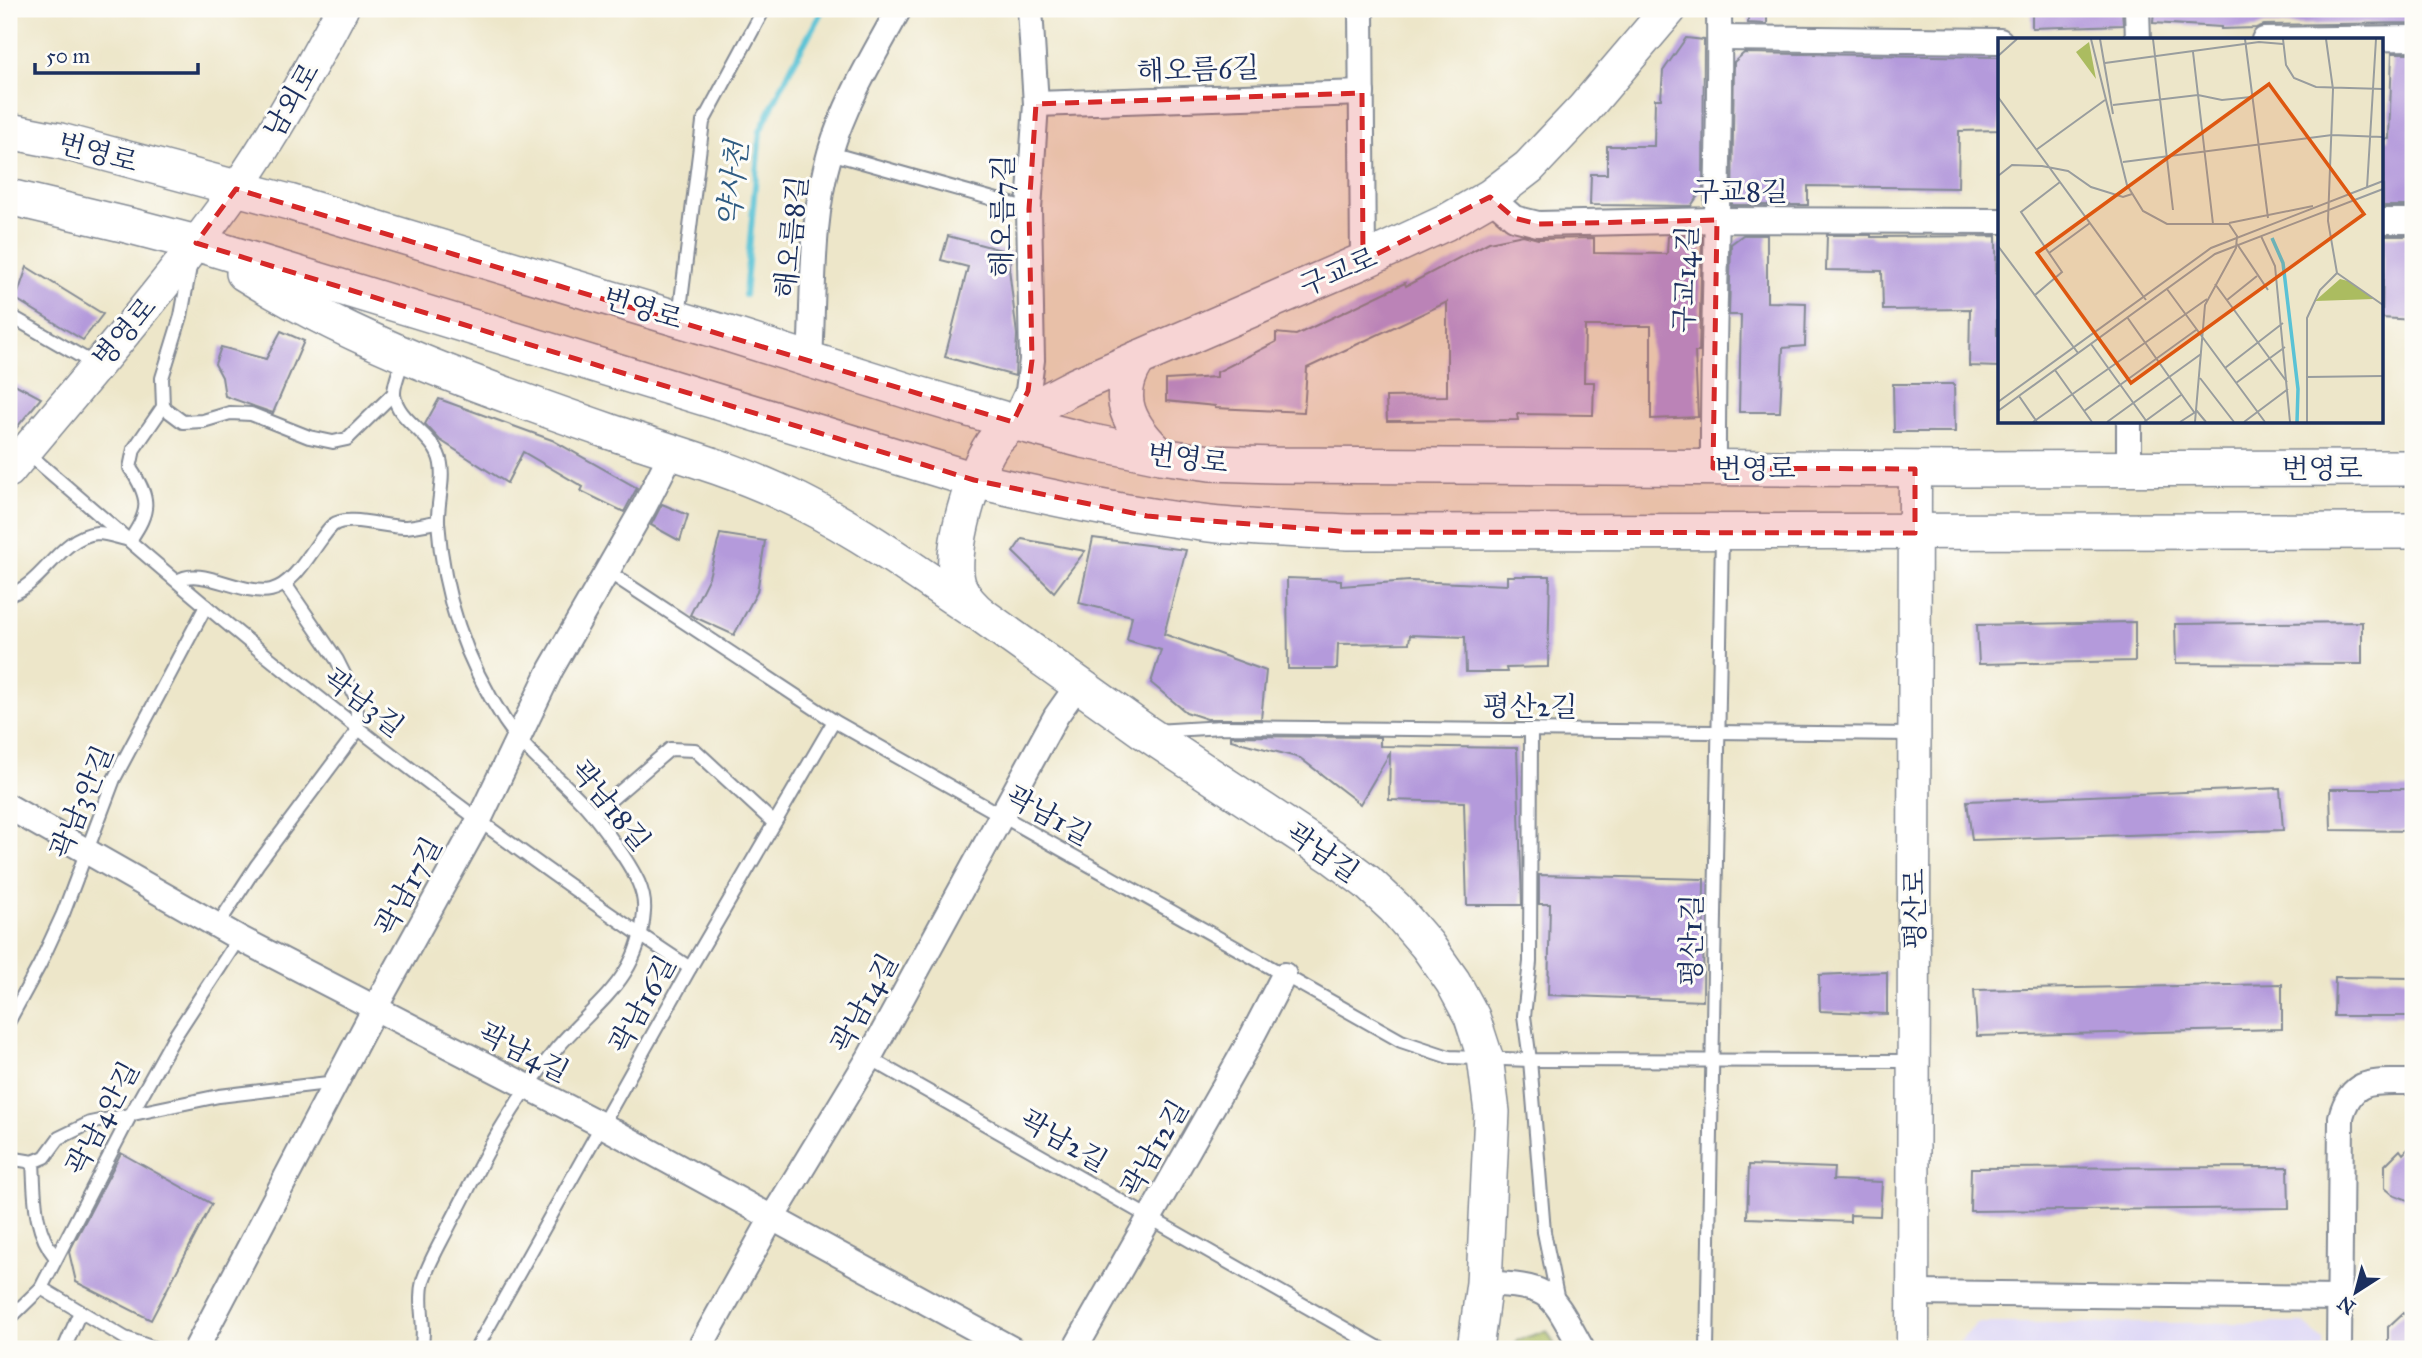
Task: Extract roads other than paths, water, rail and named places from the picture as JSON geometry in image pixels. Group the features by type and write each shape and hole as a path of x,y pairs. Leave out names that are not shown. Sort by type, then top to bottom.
{"main road":[{"name":"구교로","path":"974,480 982,459 995,440 1013,422 1042,403 1077,385 1363,261 1445,223 1490,197 1530,166 1584,109 1669,9"},
{"name":"번영로","path":"9,131 60,141 289,202 1013,422 1083,440 1210,463 1275,466 1915,469 2413,468"},
{"path":"9,197 196,243 974,480 1146,516 1274,530 1915,533 2413,531"},
{"path":"196,243 323,319 404,356 492,391 780,492 828,516 983,616"},
{"path":"1139,358 1127,378 1125,405 1138,431 1161,456"},
{"name":"곽남길","path":"974,480 957,546 955,568 958,586 968,602 983,616 1078,685 1367,882 1395,908 1427,945 1453,982 1472,1017 1485,1057 1492,1112 1484,1283 1475,1349"}],"street":[{"name":"남외로","path":"236,189 275,131 342,9"},
{"name":"해오름8길","path":"810,360 817,218 830,153 857,86 899,9"},
{"name":"해오름7길","path":"1013,422 1028,391 1032,359 1029,209 1036,104 1030,9"},
{"path":"1360,9 1363,261"},
{"name":"구교14길","path":"1713,468 1712,363 1717,220 1719,9"},
{"path":"2137,9 2137,38"},
{"path":"1720,38 1998,41"},
{"path":"2384,38 2413,38"},
{"name":"해오름6길","path":"1036,104 1362,93"},
{"name":"병영로","path":"17,461 196,243 236,189"},
{"name":"구교8길","path":"1490,197 1514,218 1538,224 1717,220 1998,220"},
{"path":"2384,221 2413,222"},
{"path":"2129,424 2129,469"},
{"name":"곽남17길","path":"196,1349 375,1008 478,822 551,669 672,452"},
{"name":"평산로","path":"1913,1349 1915,469"},
{"name":"곽남14길","path":"699,1349 772,1218 869,1058 1056,716 1078,685"},
{"name":"곽남4길","path":"9,807 239,938 602,1125 1012,1349"},
{"name":"곽남12길","path":"1074,1349 1284,975"},
{"path":"2339,1349 2341,1117 2345,1101 2352,1092 2372,1083 2413,1082"},
{"path":"1484,1283 1538,1289 1550,1297 1582,1349"},
{"path":"1913,1293 2340,1298"}],"lane":[{"path":"678,319 703,122 764,9"},
{"path":"830,153 1029,209"},
{"path":"9,594 32,582 75,540 98,533 130,540 144,519 145,500 139,481 130,468 134,449 163,407 162,378 181,316 196,243"},
{"path":"9,315 96,366"},
{"path":"163,407 183,422 203,421 230,413 251,414 309,437 333,442 346,439 394,393 404,356"},
{"name":"곽남18길","path":"394,393 397,406 439,455 441,479 438,522 448,592 460,635 475,669 518,738 593,815 636,875 643,897 644,912 634,956 623,976 603,1002 560,1045 527,1087 483,1161 423,1282 420,1311 423,1341 421,1349"},
{"name":"곽남3길","path":"17,461 130,540 358,730 478,822 690,968"},
{"path":"178,581 183,577 196,575 235,587 269,591 285,584 332,525 346,520 377,526 405,527 438,522"},
{"name":"평산1길","path":"1707,1349 1722,532"},
{"name":"곽남1길","path":"607,572 834,721 1401,1041 1449,1057 1530,1060 1913,1061"},
{"path":"217,926 257,865 358,730 356,698 337,660 285,584"},
{"name":"곽남3안길","path":"9,1021 40,964 62,914 114,779 206,606"},
{"name":"곽남16길","path":"476,1349 773,822 834,721"},
{"name":"평산2길","path":"1145,732 1222,727 1914,734"},
{"path":"1531,730 1530,962 1524,1016 1544,1232 1560,1310"},
{"path":"593,815 670,749 695,750 773,822"},
{"name":"곽남4안길","path":"9,1319 41,1289 173,1039 239,938"},
{"name":"곽남2길","path":"869,1058 1381,1349"},
{"path":"9,1158 33,1162 45,1157 59,1138 90,1124 219,1096 336,1082"},
{"path":"33,1162 35,1203 44,1243 57,1258"},
{"path":"41,1289 125,1338 157,1349"},
{"path":"64,1349 80,1312"}],"waterway":[{"name":"약사천","path":"745,295 760,131 823,9"}]}
